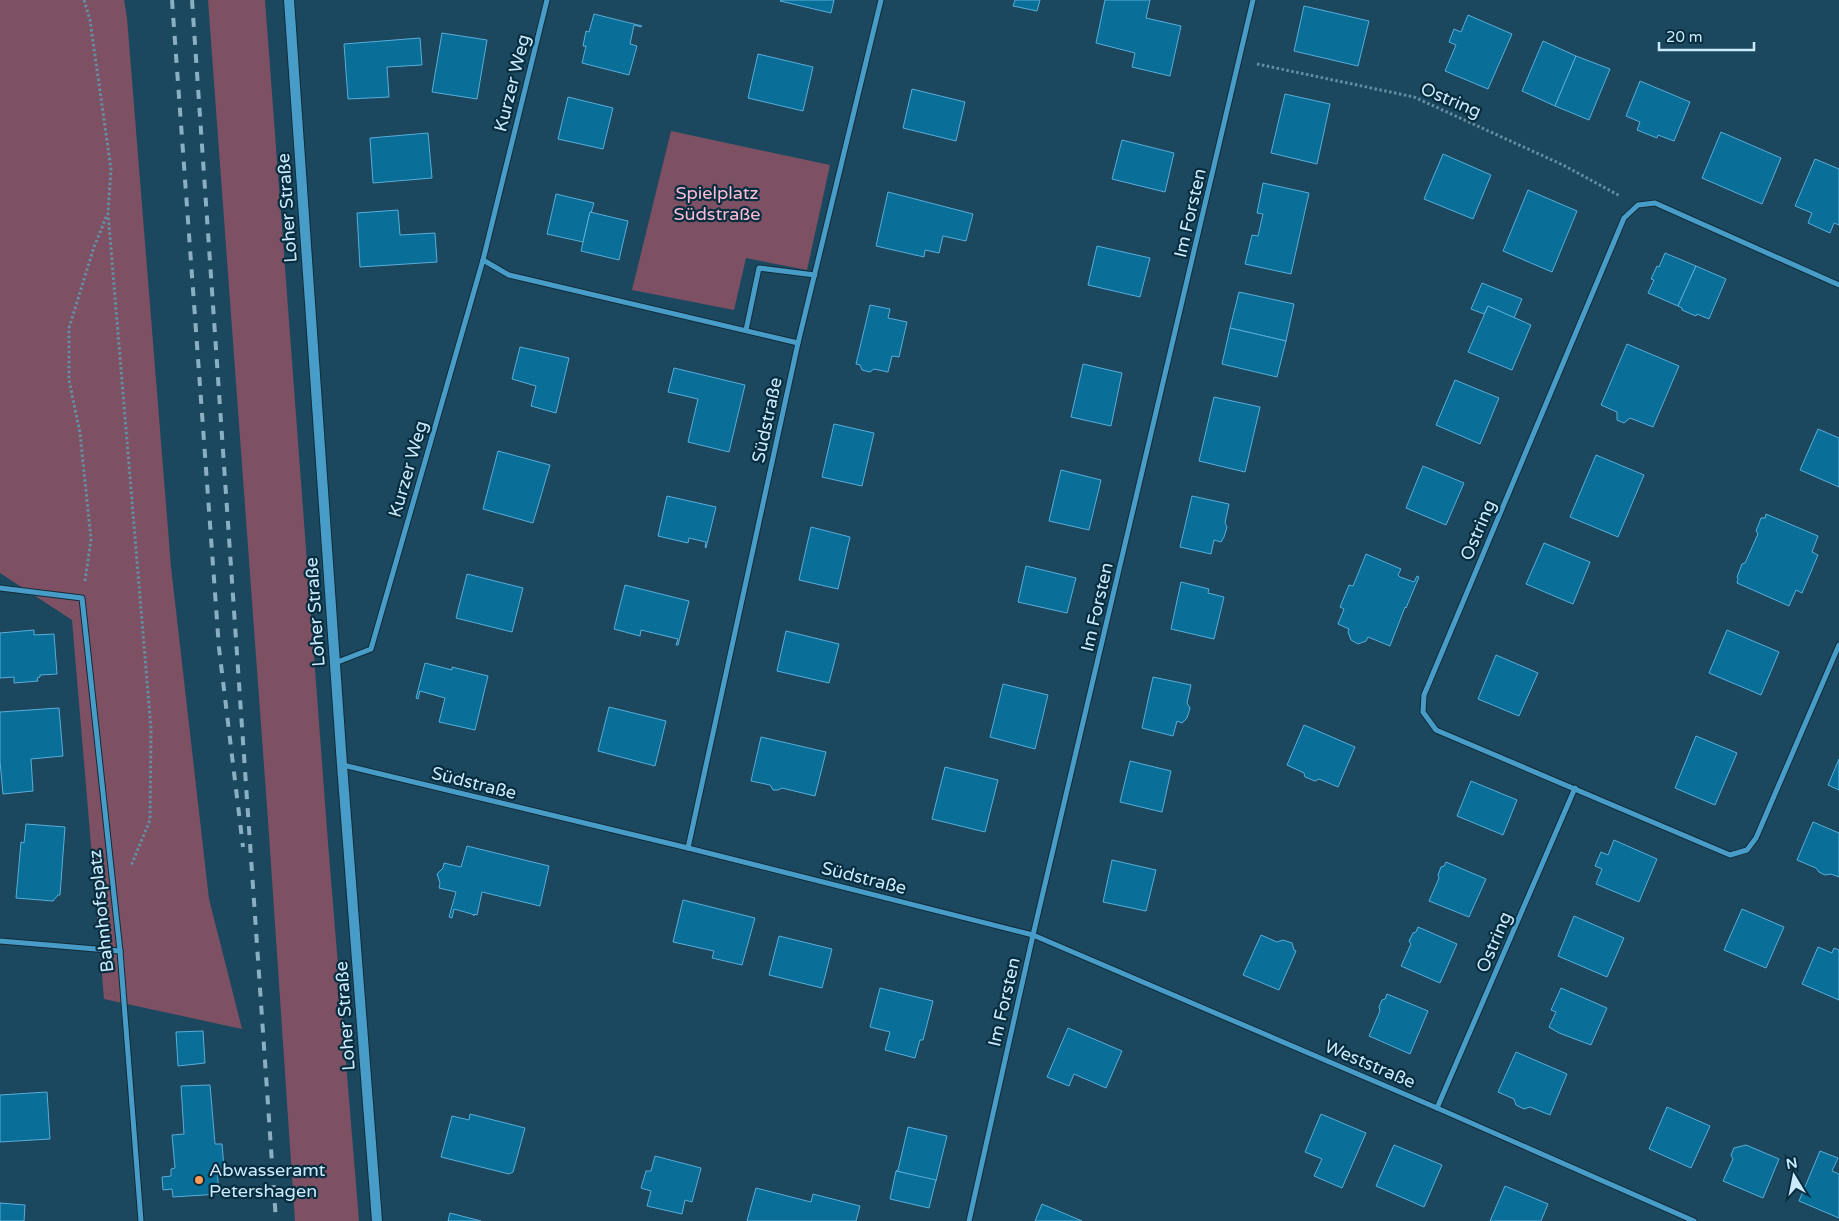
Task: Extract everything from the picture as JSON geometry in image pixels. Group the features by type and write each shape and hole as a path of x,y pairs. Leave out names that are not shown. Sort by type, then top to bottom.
{"street":[{"name":"Loher Straße","path":"289,0 342,765 377,1221"},
{"name":"Kurzer Weg","path":"335,663 371,649 483,260 547,0"},
{"name":"Südstraße","path":"688,848 798,342 880,0"},
{"name":"Im Forsten","path":"968,1221 1253,0"},
{"path":"1638,205 1655,203 1839,285"},
{"name":"Ostring","path":"1638,205 1624,218 1424,695 1423,712 1436,730 1730,855 1747,850 1756,838 1839,645"},
{"path":"483,260 508,275 798,342"},
{"path":"746,330 758,268 815,275"},
{"path":"0,588 82,598"},
{"name":"Bahnhofsplatz","path":"82,598 120,951 141,1221"},
{"name":"Südstraße","path":"342,765 688,848 1034,935"},
{"name":"Ostring","path":"1437,1108 1575,788"},
{"name":"Weststraße","path":"1034,935 1694,1221"},
{"path":"0,941 120,951"}],"path":[{"path":"84,0 90,20 111,169 108,213 151,728 150,820 129,872"},
{"name":"Ostring","path":"1240,60 1414,97 1564,165 1638,205"},
{"path":"82,598 91,539 80,433 69,380 69,328 94,247 108,213"}],"green space":[{"path":"0,0 124,0 127,18 171,567 209,899 242,1029 104,999 72,620 0,573"},
{"path":"208,0 265,0 328,843 359,1221 295,1221 268,820"},
{"name":"Spielplatz Südstraße","path":"671,131 830,165 807,270 746,258 734,310 632,290"}],"building":[{"path":"781,0 834,0 831,13"},
{"path":"1015,0 1040,0 1037,11 1013,6"},
{"path":"1105,0 1150,0 1146,18 1181,26 1170,76 1132,67 1135,53 1096,43"},
{"path":"1304,6 1369,21 1358,66 1294,51"},
{"path":"594,14 642,26 634,25 630,44 637,46 629,75 582,63 586,46 583,46 586,31 589,32"},
{"path":"1468,15 1512,34 1488,89 1445,71 1456,45 1449,42 1454,29 1461,32"},
{"path":"442,33 487,40 477,99 432,92"},
{"path":"420,38 422,65 387,67 389,97 348,99 344,44"},
{"path":"1543,41 1576,56 1555,106 1522,91"},
{"path":"758,54 813,67 803,111 748,98"},
{"path":"1576,56 1610,69 1589,120 1555,106"},
{"path":"1640,81 1690,102 1674,141 1658,135 1657,138 1637,130 1640,122 1626,116"},
{"path":"912,89 965,102 956,141 903,128"},
{"path":"1285,94 1330,104 1317,164 1271,153"},
{"path":"568,97 613,108 603,149 558,139"},
{"path":"1721,132 1781,158 1762,204 1702,178"},
{"path":"428,133 432,178 373,183 370,138"},
{"path":"1122,140 1174,153 1165,192 1112,179"},
{"path":"1443,154 1491,175 1473,219 1424,199"},
{"path":"1815,159 1839,169 1839,225 1834,223 1830,233 1808,223 1812,213 1795,206"},
{"path":"1263,183 1309,193 1291,274 1245,264 1252,235 1258,236 1263,214 1257,213"},
{"path":"1528,190 1577,211 1552,272 1503,251"},
{"path":"888,192 973,214 966,241 943,236 939,253 925,250 924,257 876,246"},
{"path":"556,194 594,203 583,242 547,234"},
{"path":"398,210 400,235 435,233 437,262 360,267 357,213"},
{"path":"590,212 628,221 619,260 581,251"},
{"path":"1097,246 1150,258 1140,297 1088,285"},
{"path":"1665,253 1696,266 1678,306 1648,293 1654,280 1651,279"},
{"path":"1696,266 1726,279 1709,319 1697,314 1696,316 1682,310 1678,306"},
{"path":"1482,283 1522,299 1514,318 1488,306 1484,314 1471,309"},
{"path":"1239,292 1294,304 1286,341 1230,328"},
{"path":"870,305 890,309 888,318 907,322 899,357 892,356 888,372 874,369 870,372 862,370 860,365 856,364"},
{"path":"1488,306 1531,325 1512,370 1468,352"},
{"path":"1230,328 1286,341 1277,377 1222,364"},
{"path":"1627,344 1679,366 1653,427 1630,418 1624,423 1617,420 1617,412 1601,405"},
{"path":"520,347 569,358 556,413 531,406 536,386 512,379"},
{"path":"1083,364 1122,373 1111,426 1071,417"},
{"path":"674,368 745,385 729,452 688,442 698,399 668,392"},
{"path":"1455,380 1499,398 1480,444 1436,425"},
{"path":"1214,397 1260,407 1245,472 1199,461"},
{"path":"834,424 874,433 862,486 822,477"},
{"path":"1818,429 1839,438 1839,487 1800,470"},
{"path":"498,451 550,465 533,523 483,509"},
{"path":"1596,455 1644,475 1618,537 1570,517"},
{"path":"1423,466 1464,483 1446,525 1406,508"},
{"path":"1061,470 1101,480 1089,530 1049,521"},
{"path":"667,496 716,507 706,548 706,542 689,538 688,543 658,536"},
{"path":"1192,496 1229,504 1224,537 1221,542 1214,540 1211,554 1180,547"},
{"path":"1766,514 1818,536 1812,552 1818,555 1802,593 1796,590 1789,606 1737,583 1737,577 1742,564 1745,563 1758,534 1756,531 1761,518 1765,518"},
{"path":"811,527 850,537 838,589 799,580"},
{"path":"1544,543 1590,562 1573,604 1526,584"},
{"path":"1366,554 1401,569 1398,575 1400,577 1414,582 1417,576 1419,577 1390,646 1368,637 1366,641 1358,644 1351,640 1348,632 1349,629 1338,624 1344,609 1340,607 1349,585 1353,586"},
{"path":"1026,566 1076,578 1067,613 1018,602"},
{"path":"467,574 523,588 512,632 456,618"},
{"path":"1181,582 1209,589 1208,593 1224,597 1214,639 1171,629"},
{"path":"625,585 689,601 678,645 676,645 678,639 641,630 640,636 614,629"},
{"path":"34,630 34,635 54,634 57,674 40,675 37,678 38,681 14,683 14,677 0,678 0,633"},
{"path":"1727,630 1779,652 1761,695 1709,673"},
{"path":"786,631 839,644 829,683 777,671"},
{"path":"1496,655 1538,673 1519,716 1478,699"},
{"path":"425,663 452,670 452,667 488,676 475,730 439,722 445,698 420,691 418,699 416,698"},
{"path":"1153,677 1191,685 1187,703 1190,708 1187,718 1182,723 1177,721 1173,736 1142,728"},
{"path":"1003,684 1048,695 1035,749 990,737"},
{"path":"609,707 666,721 655,766 598,751"},
{"path":"59,708 63,756 31,759 33,791 3,794 0,761 0,712"},
{"path":"1304,725 1355,747 1338,787 1319,779 1315,781 1305,777 1304,773 1287,765"},
{"path":"1696,736 1737,753 1715,805 1675,788"},
{"path":"761,737 826,752 815,796 782,788 773,790 770,785 751,781"},
{"path":"1839,759 1839,790 1828,785"},
{"path":"1130,761 1171,771 1162,812 1120,802"},
{"path":"945,767 998,780 985,832 932,819"},
{"path":"1471,781 1517,800 1503,835 1457,816"},
{"path":"1813,822 1839,833 1839,877 1831,874 1825,875 1816,868 1797,860"},
{"path":"26,824 65,827 60,895 53,901 16,898 21,842 24,843"},
{"path":"1614,840 1657,859 1639,902 1596,884 1602,869 1595,866 1601,852 1608,855"},
{"path":"467,846 549,866 540,906 482,892 477,915 474,914 474,916 454,909 452,918 449,917 456,892 439,888 440,883 437,874 443,868 444,863 461,867"},
{"path":"1112,860 1156,870 1146,911 1103,902"},
{"path":"1446,862 1486,879 1469,917 1429,901 1439,878 1438,875 1441,867"},
{"path":"683,900 755,918 742,965 712,958 714,951 673,942"},
{"path":"1742,909 1784,927 1766,968 1724,950"},
{"path":"1574,916 1624,938 1607,977 1558,956"},
{"path":"1418,927 1457,944 1440,983 1401,966 1411,944 1409,941"},
{"path":"1261,935 1277,942 1283,940 1292,943 1296,951 1279,990 1243,975"},
{"path":"779,936 832,949 822,988 769,975"},
{"path":"1818,947 1832,953 1834,948 1839,950 1839,1000 1802,984"},
{"path":"880,988 933,1001 923,1040 920,1040 915,1058 885,1050 890,1032 870,1027"},
{"path":"1561,988 1607,1008 1591,1045 1559,1033 1549,1027 1556,1012 1551,1010"},
{"path":"1387,994 1428,1011 1410,1054 1369,1036 1380,1011 1379,1007 1382,1000 1385,999"},
{"path":"1068,1028 1122,1051 1106,1088 1074,1074 1069,1086 1047,1077"},
{"path":"203,1031 205,1063 178,1066 176,1032"},
{"path":"1516,1052 1567,1074 1550,1115 1530,1107 1524,1109 1516,1105 1514,1099 1498,1092"},
{"path":"210,1085 215,1144 222,1144 224,1168 217,1168 219,1194 173,1197 172,1189 163,1190 162,1177 171,1176 171,1169 175,1168 172,1135 184,1134 181,1086"},
{"path":"47,1092 50,1139 0,1142 0,1095"},
{"path":"1667,1107 1710,1126 1691,1168 1649,1149"},
{"path":"470,1114 525,1128 513,1172 509,1174 441,1157 452,1116 469,1120"},
{"path":"1321,1114 1366,1133 1342,1188 1314,1176 1322,1159 1305,1152"},
{"path":"908,1127 947,1136 936,1181 896,1171 898,1170"},
{"path":"1394,1145 1442,1165 1424,1207 1376,1186"},
{"path":"1746,1145 1779,1159 1763,1198 1723,1181 1733,1159 1731,1155 1734,1148"},
{"path":"1820,1151 1838,1158 1832,1171 1839,1174 1839,1218 1799,1201"},
{"path":"655,1156 701,1168 692,1202 685,1200 682,1214 647,1206 651,1191 641,1188 646,1171 651,1171"},
{"path":"896,1171 936,1180 929,1208 890,1199"},
{"path":"1505,1186 1548,1204 1541,1221 1490,1221"},
{"path":"756,1188 811,1202 813,1194 860,1206 856,1221 747,1221"},
{"path":"0,1203 25,1205 24,1221 0,1221"},
{"path":"1042,1204 1082,1221 1035,1221"},
{"path":"450,1213 481,1221 448,1221"}],"railway":[{"path":"172,0 219,648 243,847"},
{"path":"192,0 276,1221"}],"place":[{"name":"Abwasseramt Petershagen","path":"199,1180"}]}
